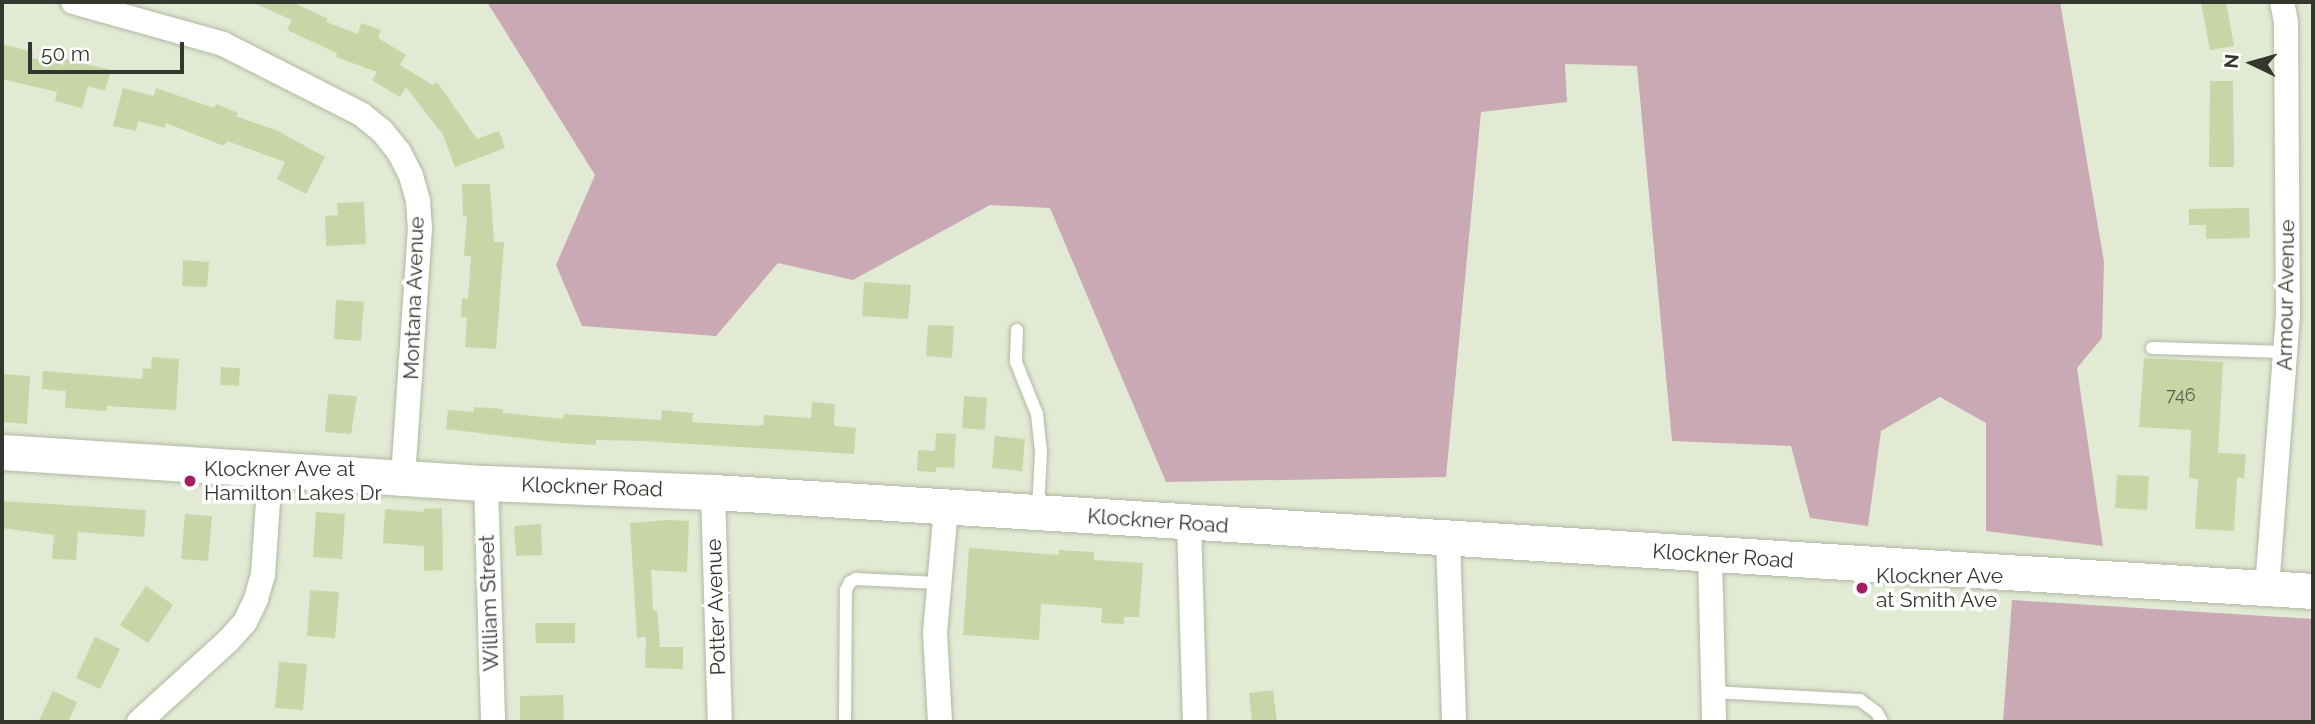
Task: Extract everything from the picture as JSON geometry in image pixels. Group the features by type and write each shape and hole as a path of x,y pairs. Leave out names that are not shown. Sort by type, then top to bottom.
{"main road":[{"name":"Klockner Road","path":"2,452 270,471 713,492 2313,591"}],"street":[{"name":"Montana Avenue","path":"73,2 223,44 361,114 382,131 399,152 411,176 418,201 420,228 403,477"},
{"name":"Armour Avenue","path":"2267,588 2287,352 2286,50 2282,2"},
{"path":"139,722 228,641 244,622 257,599 263,575 270,471"},
{"name":"William Street","path":"486,483 493,722"},
{"name":"Potter Avenue","path":"713,492 720,722"},
{"path":"940,722 935,633 937,583 946,507"},
{"path":"1189,523 1195,722"},
{"path":"1448,539 1454,722"},
{"path":"1710,555 1714,722"}],"lane":[{"path":"1017,330 1016,362 1037,414 1041,453 1038,513"},
{"path":"2152,348 2287,352"},
{"path":"845,722 846,590 850,582 856,579 937,583"},
{"path":"1713,692 1860,700 1877,713 1882,722"}],"shaded area":[{"path":"487,2 2060,2 2104,262 2102,338 2077,368 2103,546 1986,531 1986,423 1940,397 1881,431 1868,526 1810,518 1791,446 1672,441 1637,66 1565,64 1567,102 1481,112 1446,477 1166,482 1050,208 990,205 853,280 778,263 716,336 582,326 556,265 595,175"},
{"path":"2012,600 2313,619 2313,722 2003,722"}],"building":[{"path":"251,2 292,2 328,19 326,22 358,34 361,23 381,30 378,38 406,55 400,65 433,85 437,82 477,139 499,131 505,148 455,167 443,135 406,87 400,97 372,80 377,72 336,57 337,53 287,30 292,20"},
{"path":"2201,2 2226,2 2234,46 2210,50"},
{"path":"2,44 33,52 32,58 64,65 65,59 111,70 105,91 88,86 82,108 55,101 57,92 2,79"},
{"path":"2210,81 2233,81 2234,167 2209,167"},
{"path":"123,88 154,96 156,88 214,108 216,104 238,113 236,116 278,131 325,157 306,194 277,179 285,162 227,141 224,146 166,123 165,128 138,121 136,131 113,126"},
{"path":"462,184 490,184 494,242 504,242 496,349 465,347 467,317 461,317 462,298 468,299 471,256 464,256 467,216 463,217"},
{"path":"364,202 366,244 326,246 325,216 338,215 337,203"},
{"path":"2249,208 2250,238 2206,239 2206,225 2189,225 2189,209"},
{"path":"183,260 209,262 207,287 182,286"},
{"path":"864,282 911,285 908,319 862,316"},
{"path":"336,300 364,302 361,341 334,339"},
{"path":"928,325 954,326 952,358 926,356"},
{"path":"152,357 179,359 176,410 107,406 107,411 65,408 66,391 42,389 43,371 142,379 143,368 151,369"},
{"path":"2144,358 2223,362 2218,453 2246,454 2244,478 2237,478 2234,531 2195,529 2198,479 2189,478 2191,430 2139,427"},
{"path":"221,367 240,368 239,386 220,385"},
{"path":"3,374 30,376 27,424 2,422"},
{"path":"328,394 357,396 351,434 325,432"},
{"path":"964,396 987,398 985,430 962,428"},
{"path":"812,402 835,404 834,426 856,428 854,454 643,441 596,440 596,445 563,443 446,429 448,410 474,412 474,407 563,419 564,414 661,420 662,410 693,413 692,422 756,426 763,425 764,415 811,418"},
{"path":"936,433 956,434 954,468 936,467 936,472 917,471 918,450 935,451"},
{"path":"995,436 1025,439 1022,471 992,468"},
{"path":"2117,475 2149,476 2147,510 2115,508"},
{"path":"2,501 146,510 144,537 78,532 76,560 52,559 54,535 2,528"},
{"path":"442,508 443,570 424,571 424,546 383,543 385,509 424,512 424,509"},
{"path":"316,512 345,514 342,559 313,557"},
{"path":"185,514 212,516 208,561 181,559"},
{"path":"689,521 687,572 651,570 653,610 657,610 660,647 683,647 683,669 645,668 646,637 637,638 630,523"},
{"path":"541,524 542,555 516,556 514,526"},
{"path":"969,548 1059,555 1059,550 1094,552 1094,560 1143,563 1139,617 1124,617 1124,624 1101,623 1102,608 1041,604 1039,640 963,635"},
{"path":"146,586 173,605 148,643 120,625"},
{"path":"310,590 339,592 335,638 307,636"},
{"path":"535,623 575,623 575,643 536,643"},
{"path":"95,637 120,649 100,689 76,678"},
{"path":"279,662 307,664 303,710 275,708"},
{"path":"1273,690 1277,722 1252,722 1249,693"},
{"path":"53,691 77,702 68,722 38,722"},
{"path":"563,695 564,722 520,722 520,696"}],"place":[{"name":"Klockner Ave at Hamilton Lakes Dr","path":"190,481"},
{"name":"Klockner Ave at Smith Ave","path":"1862,588"}]}
